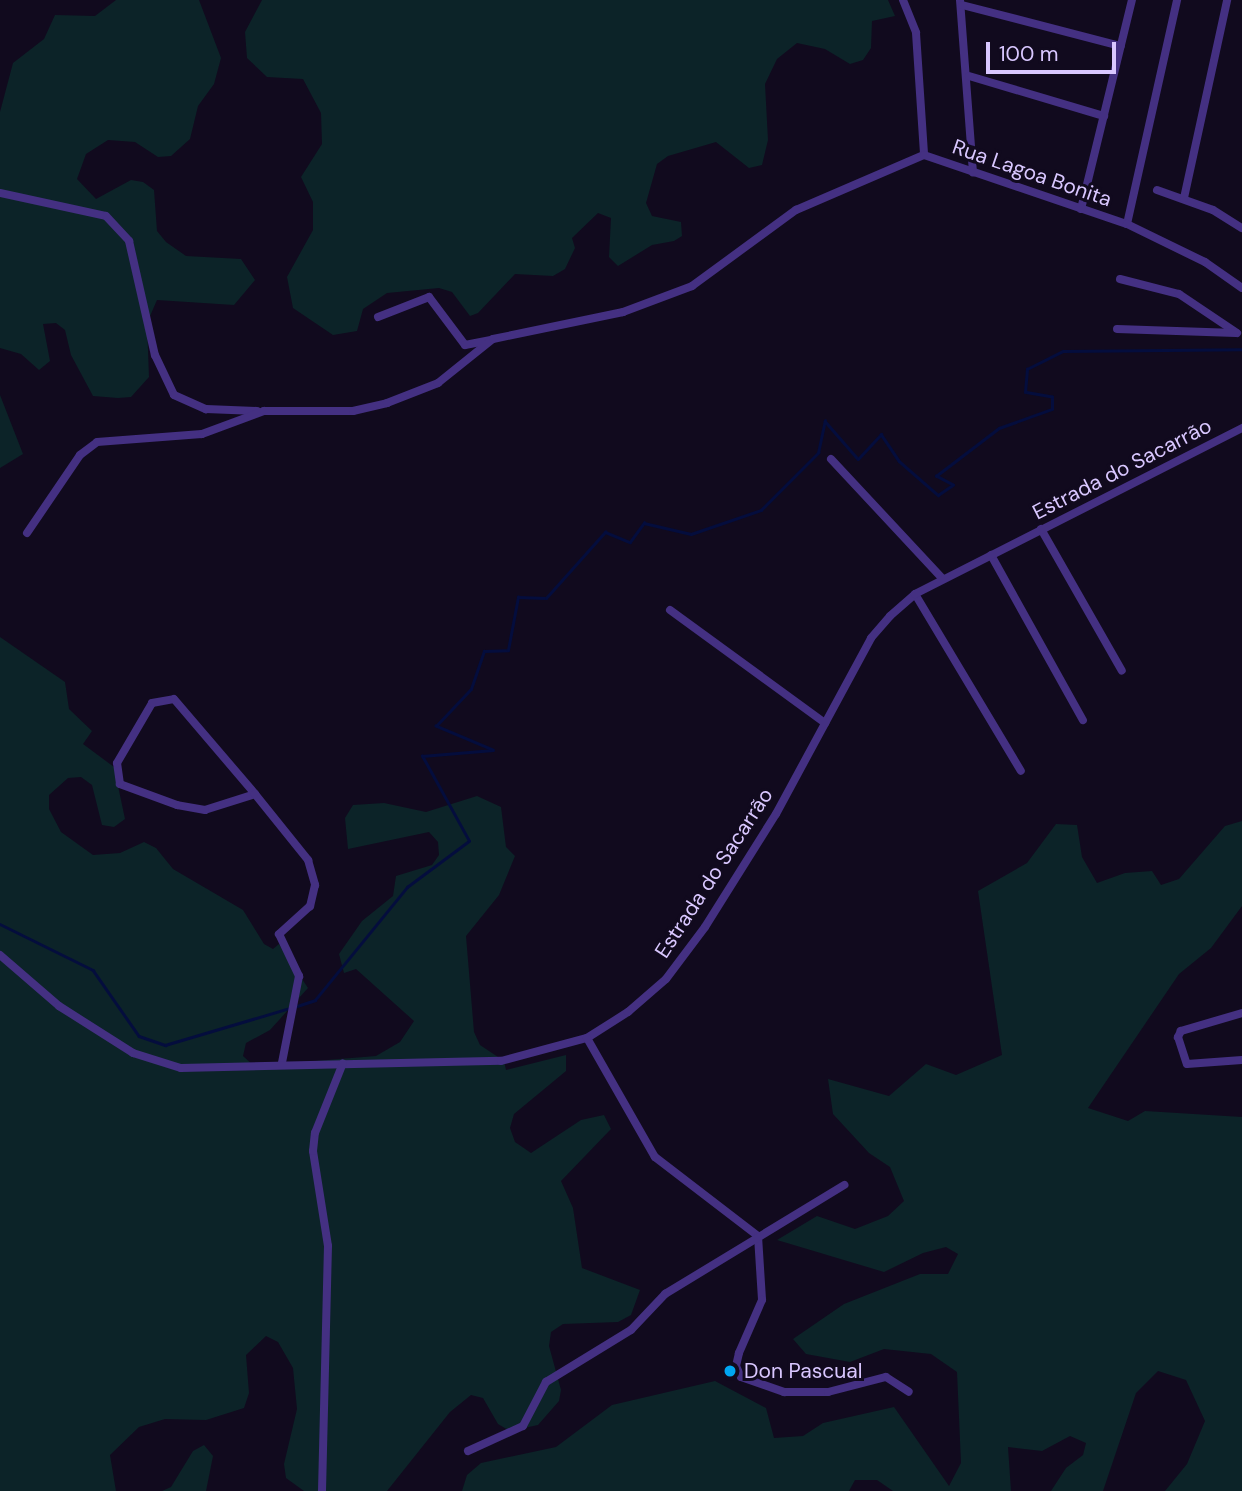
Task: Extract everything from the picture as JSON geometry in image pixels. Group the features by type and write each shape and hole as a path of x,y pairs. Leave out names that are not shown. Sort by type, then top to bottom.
{"street":[{"path":"903,0 916,33 924,155"},
{"path":"1081,209 1132,0"},
{"path":"1127,224 1177,0"},
{"path":"1184,198 1227,0"},
{"path":"973,173 969,76 961,3 1121,46"},
{"path":"969,76 1104,116"},
{"name":"Rua Lagoa Bonita","path":"27,533 86,447 202,434 264,411 353,411 387,403 438,383 493,339 660,300 720,268 796,210 924,155 1127,224 1205,262 1242,288"},
{"path":"1157,190 1184,198 1242,228"},
{"path":"0,192 106,216 129,241 155,355 174,396 206,409 264,411"},
{"path":"1120,279 1179,294 1239,333"},
{"path":"378,317 429,297 465,345 493,339"},
{"path":"1117,329 1239,333"},
{"name":"Estrada do Sacarrão","path":"0,955 59,1006 133,1053 181,1068 282,1063 501,1061 587,1038 628,1012 666,979 705,927 776,814 871,638 915,594 1242,428"},
{"path":"831,459 943,579"},
{"path":"1041,529 1122,671"},
{"path":"991,555 1083,720"},
{"path":"915,594 1021,771"},
{"path":"670,610 825,723"},
{"path":"255,794 205,810 177,805 120,783 117,763 152,703 174,699 255,794 308,860 315,886 301,919 279,934 299,976 282,1063"},
{"path":"1242,1013 1181,1031 1178,1037 1187,1065 1242,1060"},
{"path":"587,1038 654,1157 758,1237 762,1300 738,1353 736,1366 741,1377 785,1392 828,1392 886,1377 909,1392"},
{"path":"322,1491 328,1245 313,1152 315,1133 343,1063"},
{"path":"468,1451 523,1426 546,1382 631,1330 665,1294 844,1185"}],"green space":[{"path":"116,0 199,0 221,58 214,84 198,106 190,139 171,156 158,157 135,142 108,140 86,154 77,179 96,199 131,180 143,182 154,190 157,231 166,242 186,256 241,259 255,280 234,305 157,300 147,323 149,377 131,397 118,398 93,396 71,355 65,330 56,323 43,324 50,361 39,370 21,354 0,348 0,112 13,63 44,39 55,15 95,16"},
{"path":"262,0 888,0 895,16 872,21 871,48 863,60 850,64 825,49 797,43 777,59 765,84 768,140 762,165 749,168 716,142 668,156 657,164 646,203 652,216 681,222 682,236 674,241 652,245 618,266 609,257 611,218 598,213 572,238 575,248 565,269 553,276 515,274 478,313 470,316 452,292 439,288 387,293 363,309 357,331 333,335 293,308 287,277 313,230 313,202 301,177 322,144 321,113 303,79 267,77 247,58 245,32"},
{"path":"0,395 23,454 0,468"},
{"path":"0,637 65,682 69,709 92,731 83,744 114,767 125,819 114,827 102,825 92,785 81,777 68,778 49,795 49,809 61,832 93,855 120,853 144,842 156,848 173,869 243,910 264,944 273,949 279,944 308,988 270,1030 246,1043 243,1056 254,1066 376,1056 400,1042 414,1021 356,969 344,973 339,954 362,921 393,896 396,876 432,865 439,855 438,842 429,832 348,849 345,818 353,805 384,803 426,812 477,796 501,807 506,847 515,856 499,895 466,936 474,1032 480,1045 504,1061 506,1070 566,1055 566,1071 514,1114 510,1128 515,1142 531,1153 581,1120 604,1115 611,1129 561,1181 573,1208 582,1268 640,1290 631,1315 618,1322 563,1324 551,1332 549,1346 561,1390 559,1401 538,1425 510,1431 498,1424 483,1398 471,1395 450,1412 387,1491 304,1491 286,1478 284,1464 297,1409 293,1368 278,1342 266,1336 246,1355 249,1393 244,1408 206,1420 165,1419 139,1427 110,1455 116,1491 0,1491"},
{"path":"1242,821 1242,906 1211,948 1179,974 1088,1108 1128,1121 1145,1111 1242,1117 1242,1491 1165,1491 1187,1464 1205,1421 1186,1380 1158,1371 1136,1393 1103,1491 1051,1491 1066,1468 1083,1455 1086,1443 1070,1436 1042,1451 1008,1447 1011,1491 893,1491 877,1480 855,1480 849,1491 462,1491 467,1475 481,1463 556,1447 612,1405 715,1381 766,1408 774,1438 803,1436 823,1423 894,1407 949,1486 961,1463 957,1372 931,1354 884,1349 850,1362 806,1354 793,1339 844,1304 920,1274 948,1274 958,1254 946,1247 923,1253 884,1272 777,1240 817,1216 855,1229 888,1216 904,1201 890,1167 869,1153 833,1114 828,1079 889,1096 926,1064 956,1075 1002,1055 978,891 1027,863 1056,824 1077,825 1082,857 1097,883 1125,873 1152,871 1161,885 1179,879 1225,826"},
{"path":"204,1445 213,1456 206,1491 162,1491 171,1487 193,1451"}],"waterway":[{"path":"297,1006 315,1000 407,887 469,841 422,756 493,750 436,726 471,689 484,651 508,650 518,597 546,598 605,532 630,542 644,523 691,534 761,510 818,453 825,421 858,459 881,434 899,461 938,495 953,485 936,476 999,428 1052,409 1052,397 1025,392 1027,369 1063,351 1242,349"},
{"path":"0,924 93,970 139,1036 165,1045 290,1008"}],"place":[{"name":"Don Pascual","path":"730,1371"}]}
